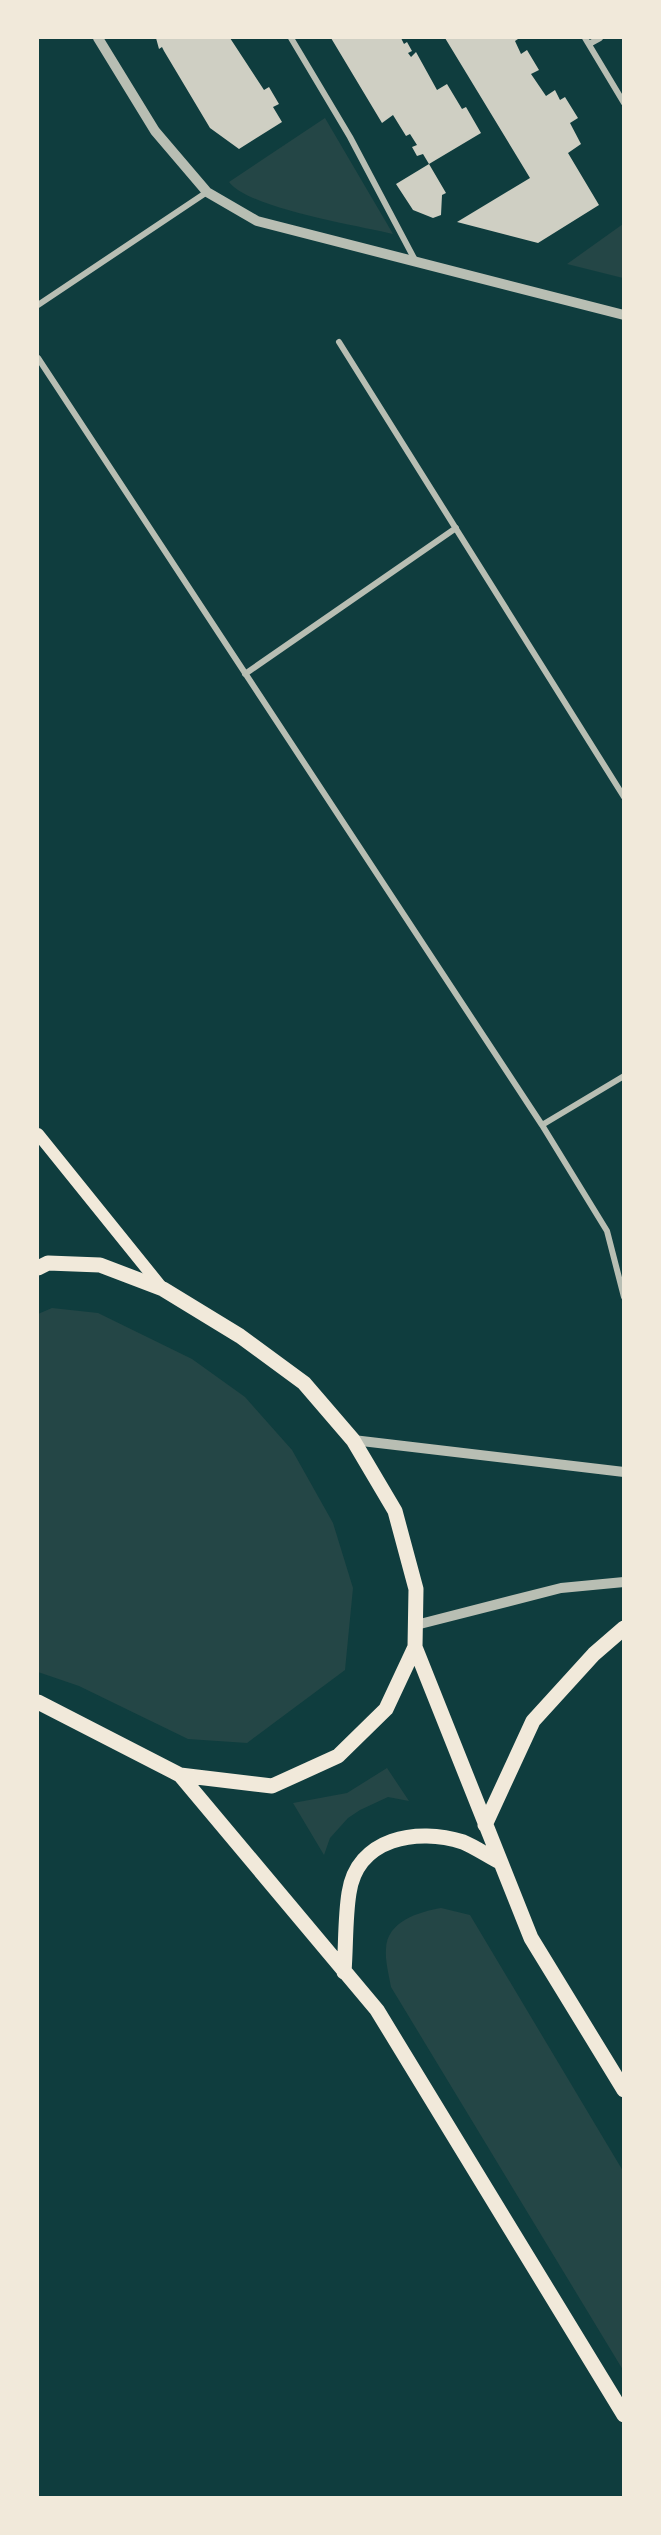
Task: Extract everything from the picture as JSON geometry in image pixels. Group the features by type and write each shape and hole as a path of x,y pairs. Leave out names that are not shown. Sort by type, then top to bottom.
{"main road":[{"path":"38,1134 163,1289"},
{"path":"38,1268 48,1263 100,1265 163,1289 240,1336 304,1383 353,1440 395,1511 416,1589 415,1647 386,1709 338,1756 272,1786 180,1775 38,1702"},
{"path":"485,1825 533,1721 594,1654 624,1628"},
{"path":"415,1647 531,1938 624,2090"},
{"path":"180,1775 377,2010 624,2415"},
{"path":"345,1972 349,1891 364,1857 384,1844 418,1834 462,1842 500,1862"}],"street":[{"path":"98,38 155,131 207,192 257,221 624,315"},
{"path":"291,38 350,137 417,262"},
{"path":"585,38 624,103"},
{"path":"590,44 600,38"},
{"path":"38,305 207,192"},
{"path":"339,342 624,797"},
{"path":"38,358 542,1125 607,1231 624,1297"},
{"path":"245,674 456,528"},
{"path":"542,1125 624,1076"},
{"path":"353,1440 624,1472"},
{"path":"416,1625 561,1588 624,1582"}],"shaded area":[{"path":"325,118 393,234 280,208 240,191 229,182"},
{"path":"623,224 623,278 567,264"},
{"path":"52,1308 98,1313 192,1359 245,1397 292,1450 333,1523 353,1588 345,1670 247,1743 188,1739 79,1686 38,1672 38,1314"},
{"path":"387,1768 409,1801 388,1797 360,1810 348,1818 330,1838 324,1855 293,1803 347,1793"},
{"path":"441,1908 470,1915 623,2171 623,2370 391,1987 386,1949 392,1931 414,1915"}],"building":[{"path":"156,38 230,38 264,90 269,87 279,104 273,107 282,122 239,149 210,128 162,47 159,49"},
{"path":"331,38 401,38 404,44 407,42 412,51 408,53 411,57 416,52 437,90 447,84 462,109 466,107 481,133 429,164 423,154 417,156 412,147 417,145 410,134 406,136 393,115 382,123"},
{"path":"445,38 518,39 515,41 521,54 527,50 539,70 531,74 546,96 555,90 560,100 565,97 578,118 570,123 581,144 568,153 599,205 538,243 457,222 530,178"},
{"path":"429,164 446,193 442,195 441,215 433,218 413,210 396,184"}]}
